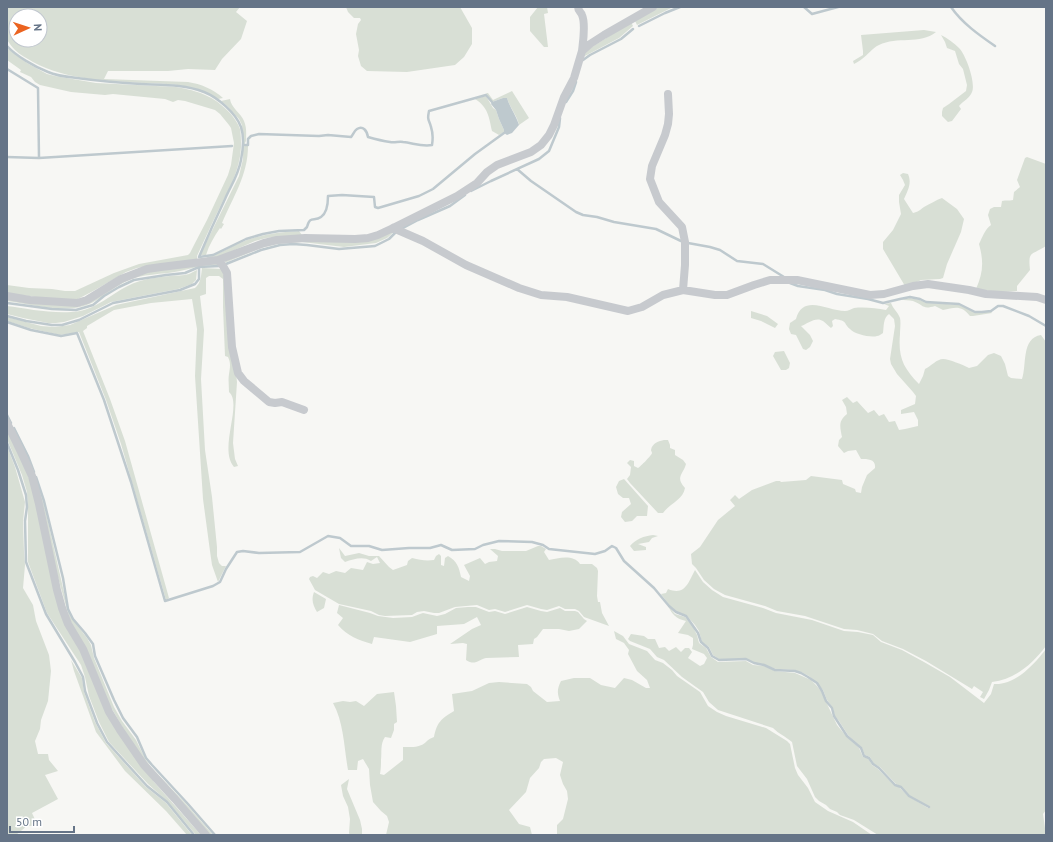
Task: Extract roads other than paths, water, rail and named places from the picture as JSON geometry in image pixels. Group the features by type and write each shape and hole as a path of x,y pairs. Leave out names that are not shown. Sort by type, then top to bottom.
{"street":[{"path":"7,296 30,300 77,303 87,300 121,279 147,269 161,266 218,260 264,243 277,240 306,238 368,238 394,228 457,196 497,165 532,152 549,135 564,96 574,78 582,51 584,32 582,15 578,7"},
{"path":"582,51 604,35 653,7"},
{"path":"668,94 668,124 652,166 650,179 660,202 682,227 685,242 683,290"},
{"path":"394,228 423,241 477,271 519,288 541,295 567,297 628,311 642,307 663,295 683,290 715,295 726,295 770,280 798,280 870,295 884,294 913,286 928,284 986,294 1037,297 1046,300"},
{"path":"218,260 227,273 232,347 238,373 244,381 269,402 282,402 304,410"},
{"path":"7,423 32,476 40,504 62,608 68,624 83,649 109,712 144,765 206,835"}],"waterway":[{"path":"639,26 680,7"},
{"path":"804,7 812,14 838,7"},
{"path":"951,7 955,13 977,33 995,46"},
{"path":"583,60 621,39 633,29"},
{"path":"7,46 15,54 26,61 43,70 55,74 66,77 109,82 173,85 196,89 209,94 231,111 239,122 243,135 240,166 199,257"},
{"path":"7,69 38,88 39,158"},
{"path":"566,102 573,91 576,82"},
{"path":"245,145 248,145 248,139 251,136 259,134 328,135 351,137 359,128 363,128 368,137 376,139 392,142 432,145 433,138 432,129 428,118 429,111 486,95 492,102"},
{"path":"471,191 539,159 549,151 559,127 560,118"},
{"path":"199,257 213,255 246,239 263,234 279,231 304,230 309,221 319,218 325,213 328,196 342,195 374,197 375,207 378,208 419,196 433,189 475,154 504,133"},
{"path":"7,157 39,158 232,146"},
{"path":"517,169 531,181 576,212 614,222 656,229 681,241"},
{"path":"403,228 450,206 465,195"},
{"path":"226,264 261,250 280,245 293,244 339,249 375,246 389,239 396,232"},
{"path":"688,243 720,250 737,261 763,264 784,277"},
{"path":"7,303 52,309 76,310 93,305 104,296 134,280 185,273 199,267 219,266"},
{"path":"7,316 26,321 62,325 79,320 113,303 180,290 195,284 199,279 199,267"},
{"path":"790,283 798,286 825,290 837,294 883,303 910,297 926,302 959,304 975,312 991,311 998,306 1003,306 1029,316 1046,326"},
{"path":"7,322 31,330 61,336 77,333 104,400 131,482 165,601 213,586 220,582 237,552 300,552 328,536 340,538 351,546 369,546 382,550 430,548 441,545 452,550 475,549 483,545 499,541 532,542 543,545 549,549 595,554 605,551 612,546 616,548 624,561 654,588 669,606 676,612 686,616 698,633 701,642 708,648 712,656 719,660 746,659 775,670 795,671 817,683 826,701 832,708 834,716 847,736 861,748 864,756 869,758 873,764 879,768 895,785 901,787 909,796 929,807"},
{"path":"7,415 11,423"},
{"path":"14,428 34,472"},
{"path":"7,443 26,495 26,562 46,614 83,677 85,691 97,723 107,742 147,786 167,802 194,835"},
{"path":"36,477 44,501 63,578 68,609 73,619 93,644 95,656 114,700 123,718 137,737 146,758 215,835"}]}
